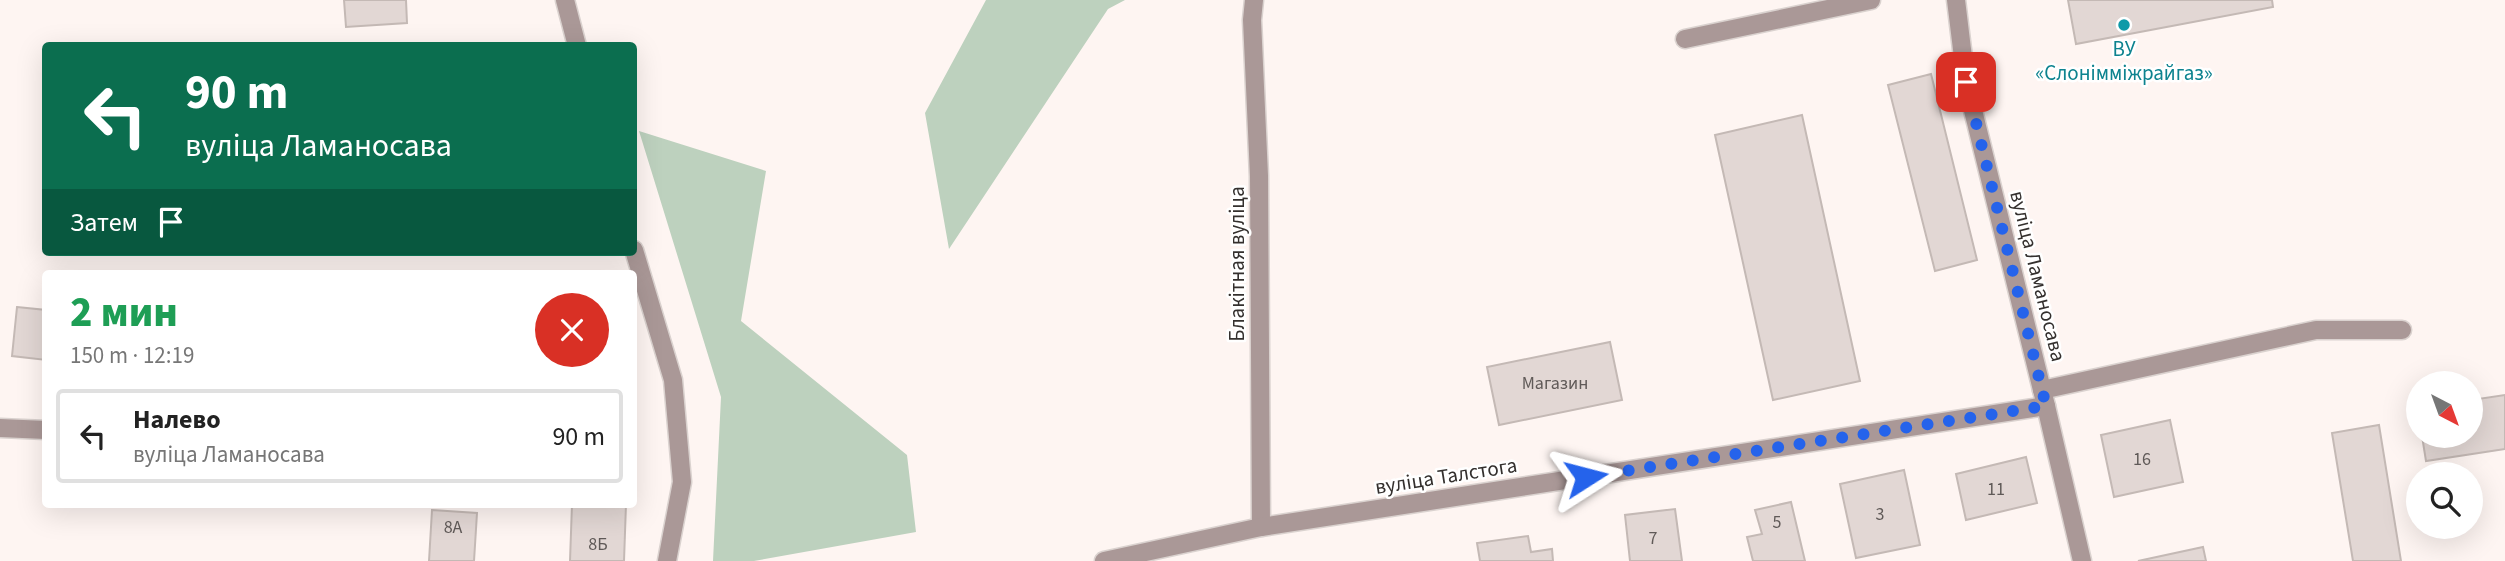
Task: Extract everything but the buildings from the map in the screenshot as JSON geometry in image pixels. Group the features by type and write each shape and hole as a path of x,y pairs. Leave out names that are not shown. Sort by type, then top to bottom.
{"street":[{"path":"565,0 576,42"},
{"name":"Блакітная вуліца","path":"1254,0 1252,20 1259,176 1261,527"},
{"path":"1685,39 1871,0"},
{"name":"вуліца Ламаносава","path":"1956,0 1966,82 2082,561"},
{"path":"636,256 673,380 682,482 667,561"},
{"name":"вуліца Талстога","path":"1104,561 1261,527 2044,398 2316,330 2402,330"},
{"path":"0,428 42,430"}],"green space":[{"path":"986,0 1125,0 1108,9 949,249 925,113"},
{"path":"639,131 766,171 741,321 907,455 916,532 754,561 713,561 721,397"}],"place":[{"name":"ВУ «Слонімміжрайгаз»","path":"2124,25"}],"route":[{"path":"1586,477 2046,406 1966,82"}]}
